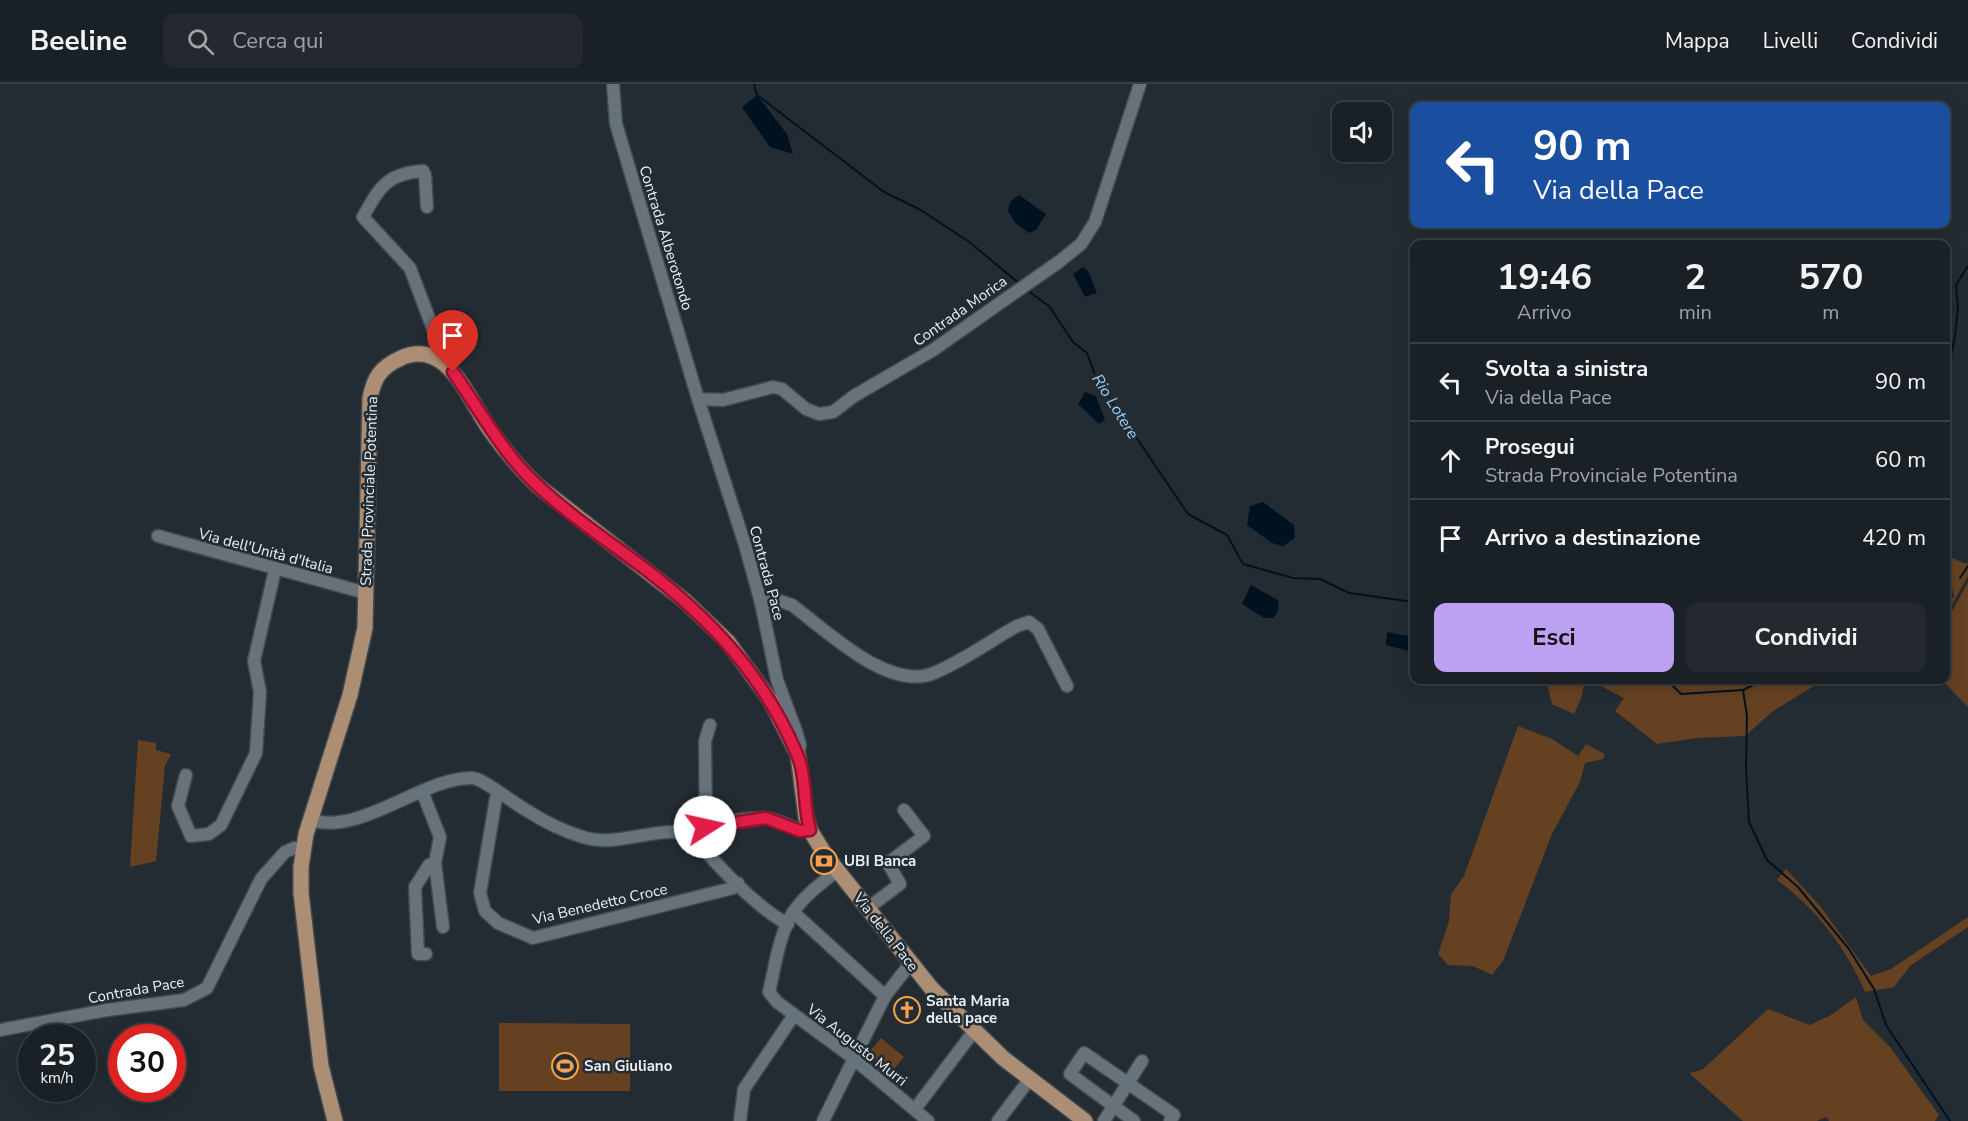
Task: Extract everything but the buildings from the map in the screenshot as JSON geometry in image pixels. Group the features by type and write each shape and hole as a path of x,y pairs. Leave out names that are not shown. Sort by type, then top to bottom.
{"main road":[{"name":"Strada Provinciale Potentina","path":"336,1121 321,1066 302,904 304,849 310,820 361,653 366,593 370,398 374,381 384,368 406,356 428,356 447,366"},
{"path":"447,366 516,465 538,486 685,601 728,642 770,700 798,755"},
{"name":"Via della Pace","path":"798,755 810,830 910,964 974,1031 1029,1080 1085,1121"}],"street":[{"name":"Contrada Alberotondo","path":"613,84 616,124 698,399"},
{"name":"Contrada Morica","path":"698,399 723,400 773,387 782,389 806,409 819,414 833,412 854,396 933,351 1060,261 1082,244 1095,222 1140,84"},
{"path":"427,207 425,174 423,171 410,172 387,181 363,217 410,268 447,366"},
{"name":"Contrada Pace","path":"698,399 761,603 777,680 798,738 798,755"},
{"name":"Via dell'Unità d'Italia","path":"158,536 275,570 366,593"},
{"path":"186,775 178,806 191,836 209,834 221,825 256,753 260,692 254,661 275,570"},
{"path":"761,603 780,601 792,605 876,666 895,676 914,678 933,674 1017,626 1029,622 1038,629 1067,686"},
{"path":"705,827 705,741 710,725"},
{"path":"310,820 331,822 366,816 422,791 473,777 482,779 499,794 529,812 585,838 608,840 671,831 692,834 705,827 766,818 800,831 810,830"},
{"path":"422,791 440,837 435,863 443,927"},
{"name":"Via Benedetto Croce","path":"499,794 496,798 480,893 485,910 498,923 533,938 722,891 738,884"},
{"path":"867,908 900,884 888,863 924,836 904,810"},
{"path":"692,834 703,850 738,884 778,919 788,924 794,912 811,892 839,869"},
{"name":"Contrada Pace","path":"0,1030 107,1010 184,1000 207,988 261,879 285,852 294,848 304,849"},
{"path":"426,954 418,954 415,886 429,865 435,863"},
{"path":"794,912 885,996"},
{"name":"Via Augusto Murri","path":"788,924 769,992 777,1002 853,1059 928,1121"},
{"path":"823,1121 885,996 910,964"},
{"path":"740,1121 744,1089 794,1015"},
{"path":"915,1109 974,1031"},
{"path":"1134,1121 1070,1074 1084,1053 1129,1084 1172,1118"},
{"path":"1104,1121 1142,1061"},
{"path":"998,1121 1029,1080"}],"shaded area":[{"path":"1952,558 1966,564 1968,562 1968,576 1950,608 1950,602 1954,596 1950,579 1950,559"},
{"path":"1968,582 1968,707 1946,684 1950,684 1950,615"},
{"path":"1547,684 1584,684 1581,699 1574,714 1552,704"},
{"path":"1597,684 1817,684 1773,711 1745,736 1697,738 1657,744 1615,711 1624,698"},
{"path":"1518,726 1552,739 1578,756 1586,744 1605,754 1603,759 1585,763 1580,782 1552,834 1503,961 1492,975 1473,966 1448,965 1438,954 1449,921 1451,894 1464,876"},
{"path":"138,740 156,743 156,750 171,754 165,766 156,861 130,867"},
{"path":"1786,869 1820,906 1871,976 1891,969 1968,917 1968,927 1910,966 1894,987 1865,992 1849,960 1817,916 1777,880"},
{"path":"1856,997 1863,1020 1890,1047 1939,1115 1935,1121 1829,1121 1826,1117 1817,1121 1743,1121 1689,1073 1702,1070 1768,1009 1810,1025 1831,1015"},
{"name":"San Giuliano","path":"499,1023 630,1024 630,1091 499,1091"},
{"path":"881,1038 904,1057 890,1074 867,1055"}],"water":[{"path":"757,95 787,134 793,154 770,147 742,107"},
{"path":"1019,195 1046,214 1036,230 1029,233 1015,223 1008,211 1010,202"},
{"path":"1083,267 1088,271 1097,293 1085,297 1073,274"},
{"path":"1085,392 1096,396 1105,420 1099,424 1078,404"},
{"path":"1263,502 1294,525 1295,538 1283,546 1272,543 1247,525 1250,506"},
{"path":"1251,585 1279,601 1277,613 1273,618 1264,618 1242,604"},
{"path":"1387,632 1410,636 1410,651 1386,645"}],"waterway":[{"name":"Rio Lotere","path":"754,84 757,95 884,192 919,209 968,241 1020,284"},
{"path":"1950,361 1958,308 1956,285 1968,266"},
{"name":"Rio Lotere","path":"1027,290 1049,306 1073,342 1087,353 1096,378 1188,514 1227,535 1243,564 1293,578 1320,579 1349,593 1410,601"},
{"path":"1960,578 1968,566"},
{"name":"Rio Lotere","path":"1671,684 1681,694 1743,690 1756,684"},
{"path":"1743,690 1747,716 1746,767 1749,822 1767,860 1798,887 1849,949 1874,989 1886,1025 1950,1121"}],"place":[{"name":"UBI Banca","path":"824,861"},
{"name":"Santa Maria della pace","path":"907,1010"},
{"name":"San Giuliano","path":"565,1066"}],"route":[{"path":"453,372 488,427 516,465 576,517 685,601 728,642 770,700 798,755 810,830 800,831 782,822 766,818 705,827"}]}
